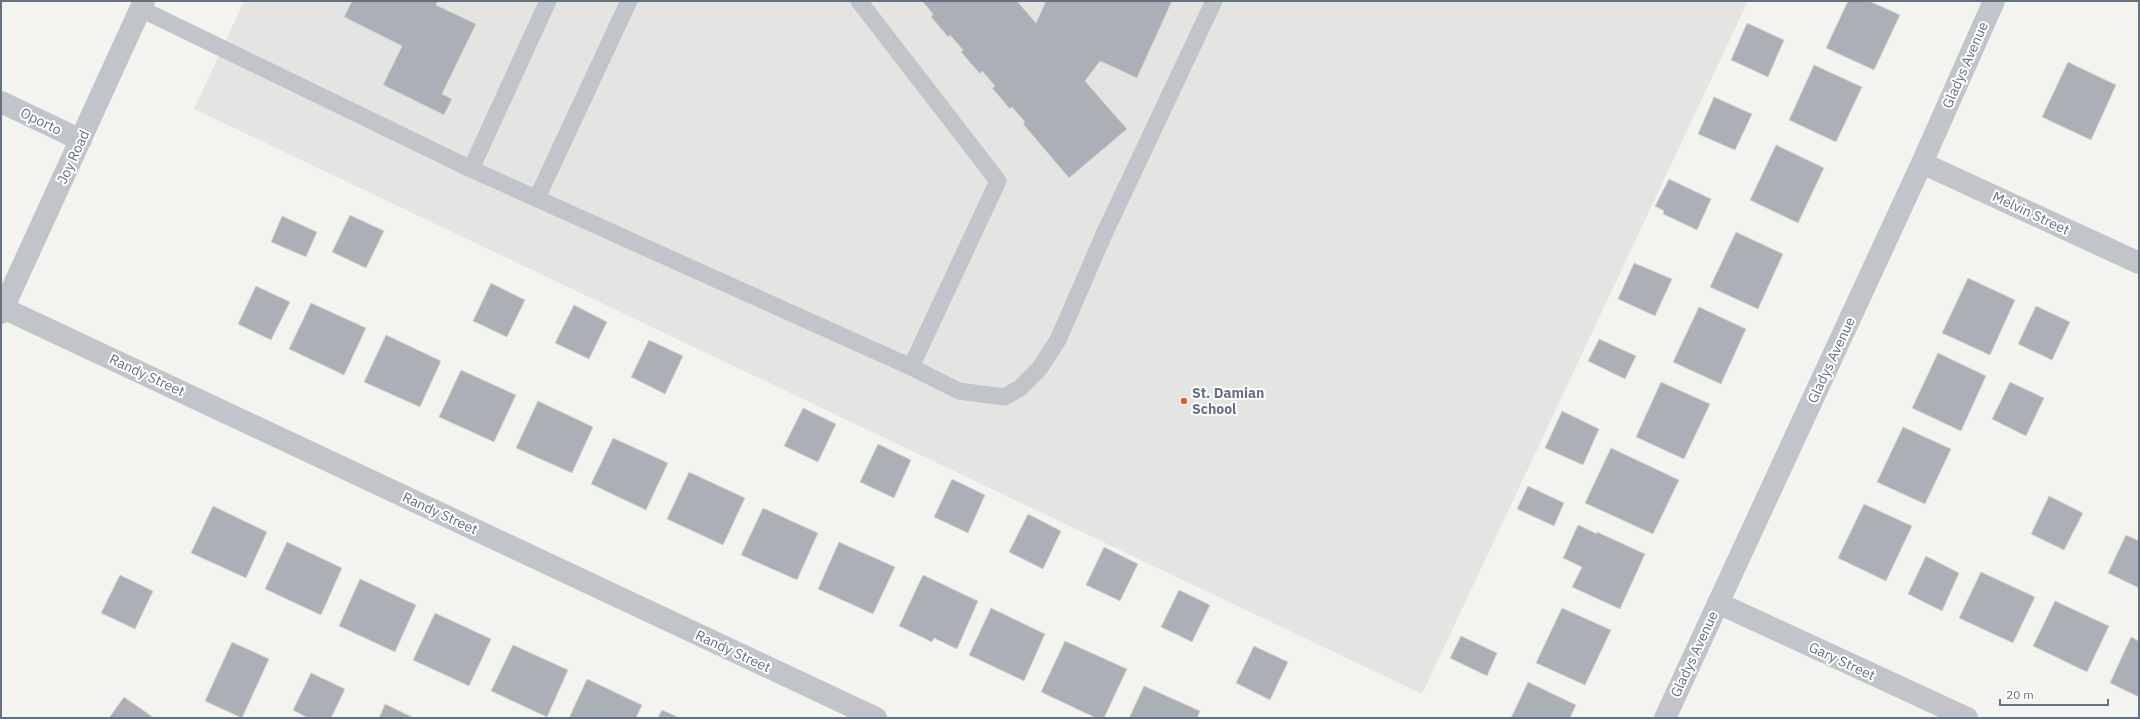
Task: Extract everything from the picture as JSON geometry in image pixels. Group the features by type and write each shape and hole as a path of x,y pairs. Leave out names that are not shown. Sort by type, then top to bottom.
{"street":[{"name":"Gladys Avenue","path":"1665,718 1922,163 1994,1"},
{"name":"Joy Road","path":"2,310 143,5"},
{"name":"Oporto","path":"1,102 81,140"},
{"name":"Melvin Street","path":"1922,163 2139,263"},
{"name":"Randy Street","path":"2,310 876,718"},
{"name":"Gary Street","path":"1718,603 1967,718"}],"lane":[{"path":"471,169 548,1"},
{"path":"537,198 629,1"},
{"path":"859,1 998,181 911,367"},
{"path":"143,5 471,169 911,367 960,391 1004,397 1020,388 1039,369 1058,340 1105,232 1214,1"}],"shaded area":[{"name":"St. Damian School","path":"244,1 1748,1 1422,694 194,109"}],"building":[{"path":"352,1 438,1 436,5 476,24 442,94 452,99 444,115 383,85 402,46 344,17"},
{"path":"922,1 1017,1 1036,23 1046,1 1172,1 1137,78 1100,61 1085,81 1127,129 1069,178 1023,124 1025,122 1012,107 1010,109 992,88 995,86 982,71 980,74 961,52 963,50 950,35 948,37 931,17 933,14"},
{"path":"1848,1 1869,1 1900,15 1874,70 1826,48"},
{"path":"1747,23 1784,40 1768,77 1731,60"},
{"path":"2068,62 2116,85 2091,140 2042,117"},
{"path":"1814,65 1862,87 1836,142 1789,120"},
{"path":"1714,97 1752,114 1735,150 1698,134"},
{"path":"1776,145 1824,168 1798,223 1750,200"},
{"path":"1669,179 1711,199 1697,230 1663,214 1664,211 1655,206"},
{"path":"350,215 384,231 366,268 332,252"},
{"path":"282,216 317,232 306,257 271,242"},
{"path":"1736,232 1783,254 1758,309 1710,287"},
{"path":"1634,263 1672,279 1655,316 1618,299"},
{"path":"1968,278 2015,300 1990,355 1942,333"},
{"path":"491,283 525,300 507,337 473,321"},
{"path":"256,286 290,302 271,340 238,324"},
{"path":"311,303 366,328 344,375 289,349"},
{"path":"574,305 607,322 589,359 555,343"},
{"path":"2036,306 2070,322 2052,360 2018,344"},
{"path":"1699,307 1746,329 1721,384 1673,362"},
{"path":"386,335 441,361 420,407 364,382"},
{"path":"1599,339 1636,356 1625,379 1588,361"},
{"path":"649,340 683,356 665,394 631,377"},
{"path":"1938,353 1986,376 1961,431 1912,408"},
{"path":"461,370 516,395 494,442 439,417"},
{"path":"1661,382 1710,404 1684,459 1636,437"},
{"path":"2010,382 2044,398 2026,436 1992,419"},
{"path":"538,401 593,427 572,473 516,448"},
{"path":"803,408 836,424 818,462 784,446"},
{"path":"1562,411 1599,429 1583,465 1545,448"},
{"path":"1903,427 1951,449 1925,504 1877,482"},
{"path":"613,438 668,463 646,510 591,484"},
{"path":"878,444 911,460 894,498 860,482"},
{"path":"1611,448 1679,480 1653,534 1585,503"},
{"path":"689,472 745,498 723,545 667,519"},
{"path":"952,479 985,495 968,533 934,517"},
{"path":"1528,486 1564,503 1554,526 1517,509"},
{"path":"2049,496 2083,513 2064,550 2031,534"},
{"path":"1864,504 1912,526 1886,581 1838,558"},
{"path":"213,506 267,532 246,578 191,553"},
{"path":"763,508 818,533 797,580 741,555"},
{"path":"1028,514 1061,531 1043,569 1009,552"},
{"path":"1578,525 1645,554 1620,609 1572,587 1582,567 1563,558"},
{"path":"2126,535 2139,541 2139,588 2108,573"},
{"path":"287,542 342,568 321,615 265,589"},
{"path":"839,542 895,567 873,614 818,589"},
{"path":"1104,547 1138,564 1120,601 1086,585"},
{"path":"1926,556 1959,573 1942,611 1908,594"},
{"path":"1981,572 2035,597 2013,643 1959,618"},
{"path":"120,575 153,591 135,629 101,613"},
{"path":"923,575 978,601 957,649 934,638 932,642 899,626"},
{"path":"360,579 416,605 395,652 339,626"},
{"path":"1179,590 1210,605 1192,642 1161,627"},
{"path":"2055,601 2109,626 2087,672 2033,646"},
{"path":"991,608 1045,634 1024,681 969,655"},
{"path":"1562,608 1611,630 1585,685 1536,663"},
{"path":"435,613 491,639 469,686 413,660"},
{"path":"1461,636 1497,653 1487,676 1450,658"},
{"path":"2131,637 2139,641 2139,697 2110,683"},
{"path":"1065,641 1127,669 1104,718 1096,718 1041,692"},
{"path":"232,642 269,659 242,718 205,701"},
{"path":"513,645 568,670 547,717 491,691"},
{"path":"1254,646 1288,662 1270,700 1236,683"},
{"path":"311,673 345,689 331,718 308,718 293,710"},
{"path":"587,679 642,705 636,718 569,718"},
{"path":"1528,682 1576,705 1570,718 1511,718"},
{"path":"1144,686 1200,711 1197,718 1129,718"},
{"path":"124,697 154,718 109,718"},
{"path":"385,704 414,718 379,718"},
{"path":"662,710 680,718 658,718"}],"place":[{"name":"St. Damian School","path":"1184,401"}]}
